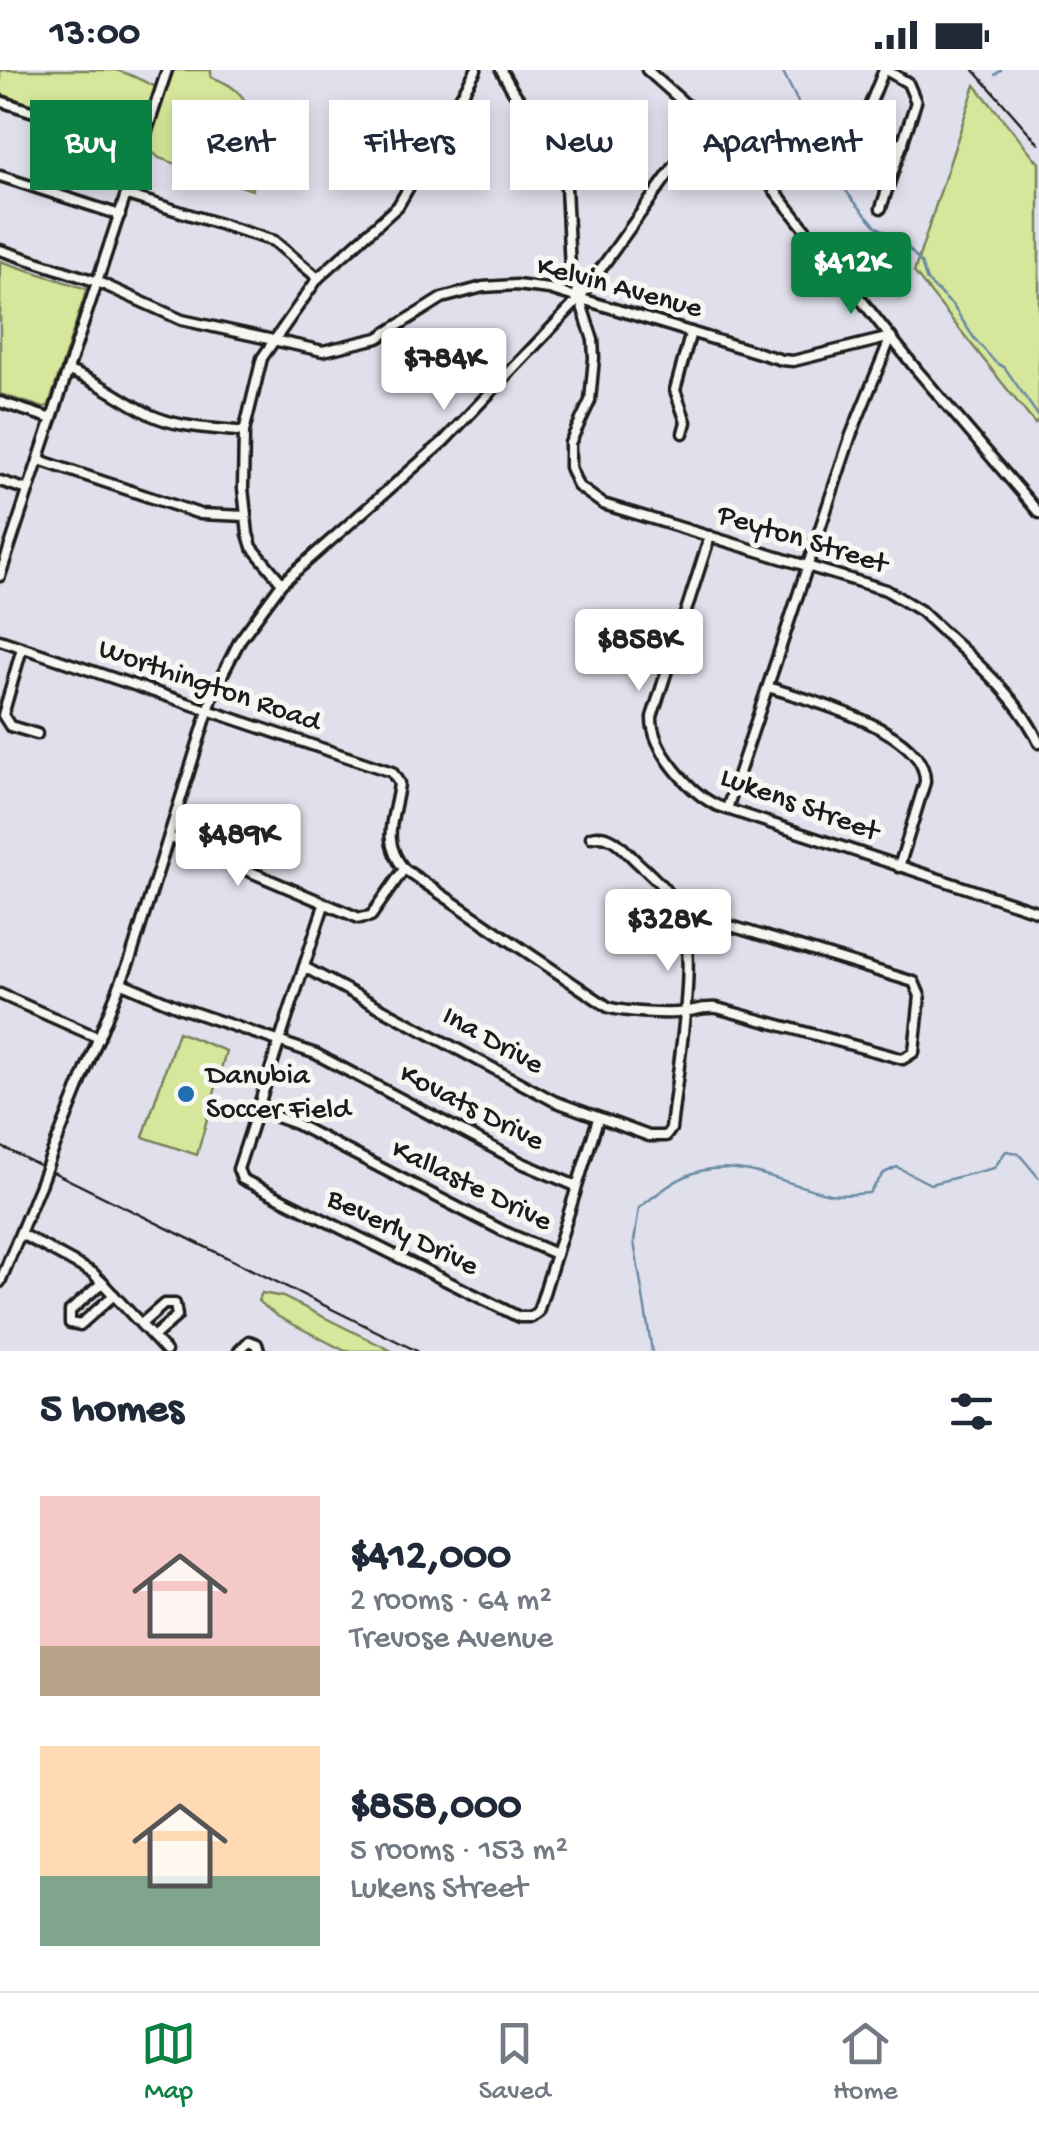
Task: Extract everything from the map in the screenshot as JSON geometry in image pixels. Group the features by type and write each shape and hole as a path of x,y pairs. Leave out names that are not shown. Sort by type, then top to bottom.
{"street":[{"path":"152,116 168,70"},
{"path":"282,583 252,547 246,516 241,453 262,358 318,278 398,206 476,70"},
{"path":"501,70 513,92 553,142 560,159 566,187 570,269 580,299"},
{"path":"646,70 681,100"},
{"path":"873,100 885,70 904,80 915,96 915,108 881,208"},
{"path":"0,101 30,111"},
{"path":"896,142 903,144"},
{"path":"0,1282 122,983 215,689 240,640 282,583 444,441 580,299 668,175"},
{"path":"0,176 120,214"},
{"path":"0,576 128,190"},
{"path":"774,190 891,337 1039,512"},
{"path":"127,194 274,241 318,278"},
{"path":"841,272 874,244"},
{"name":"Kelvin Avenue","path":"0,250 98,282 182,320 323,351 378,338 442,298 484,287 516,285 549,289 793,361 891,337"},
{"name":"Peyton Street","path":"580,299 593,340 594,372 590,401 570,444 570,465 578,486 603,504 886,590 911,602 1010,699 1039,743"},
{"path":"683,433 686,422 675,390 691,332"},
{"path":"728,809 850,435 891,337"},
{"path":"68,371 176,424 244,432"},
{"path":"0,402 52,419"},
{"path":"39,460 200,514 246,516"},
{"path":"0,481 28,490"},
{"name":"Lukens Street","path":"710,536 655,703 652,725 656,744 664,756 710,802 1039,912"},
{"name":"Worthington Road","path":"0,640 396,775 399,782 388,836 404,869"},
{"path":"22,648 3,714 10,726 37,734"},
{"path":"768,687 868,723 919,758 925,782 899,867"},
{"path":"591,836 613,840 652,872 672,899 682,920 687,965 683,1013"},
{"path":"169,837 359,918 368,917 404,869 608,1007 630,1012 683,1013 696,1007 716,1008 903,1059 911,1056 920,996 914,982 708,920 682,920"},
{"path":"258,1110 324,905"},
{"name":"Ina Drive","path":"304,967 554,1101 656,1138 666,1136 671,1129 683,1013"},
{"name":"Kovats Drive","path":"122,983 181,1008 316,1054 522,1163 576,1186"},
{"path":"0,994 98,1038"},
{"name":"Beverly Drive","path":"258,1110 238,1169 242,1179 524,1318 538,1312 556,1254"},
{"name":"Kallaste Drive","path":"258,1110 296,1124 505,1232 556,1254"},
{"path":"556,1254 598,1119"},
{"path":"20,1234 72,1259 103,1282 166,1351"},
{"path":"103,1282 70,1311 70,1323 80,1326 114,1295"},
{"path":"141,1324 167,1302 175,1304 177,1316 154,1337"},
{"path":"239,1351 249,1341 257,1344 259,1351"}],"green space":[{"path":"3,70 115,70 165,90 174,70 211,70 211,77 245,100 172,100 172,162 152,152 152,100 30,100 30,104 0,94"},
{"path":"975,85 1039,163 1039,420 1035,424 914,272"},
{"path":"0,261 87,289 49,405 44,408 0,394"},
{"name":"Danubia Soccer Field","path":"178,1032 226,1051 197,1155 143,1137"},
{"path":"262,1293 283,1297 392,1351 345,1351 277,1316 258,1301"}],"waterway":[{"path":"782,70 832,171 852,199 876,226 904,243 921,263 927,281 953,306 995,362 1005,368 1039,417"},
{"path":"995,75 1001,70"},
{"path":"652,1351 634,1242 639,1208 683,1177 717,1168 733,1169 830,1194 869,1193 884,1173 897,1167 930,1184 994,1168 1006,1151 1018,1153 1039,1178"}],"railway":[{"path":"974,70 1039,144"},
{"path":"0,1146 417,1351"}],"place":[{"name":"Danubia Soccer Field","path":"186,1094"}]}
